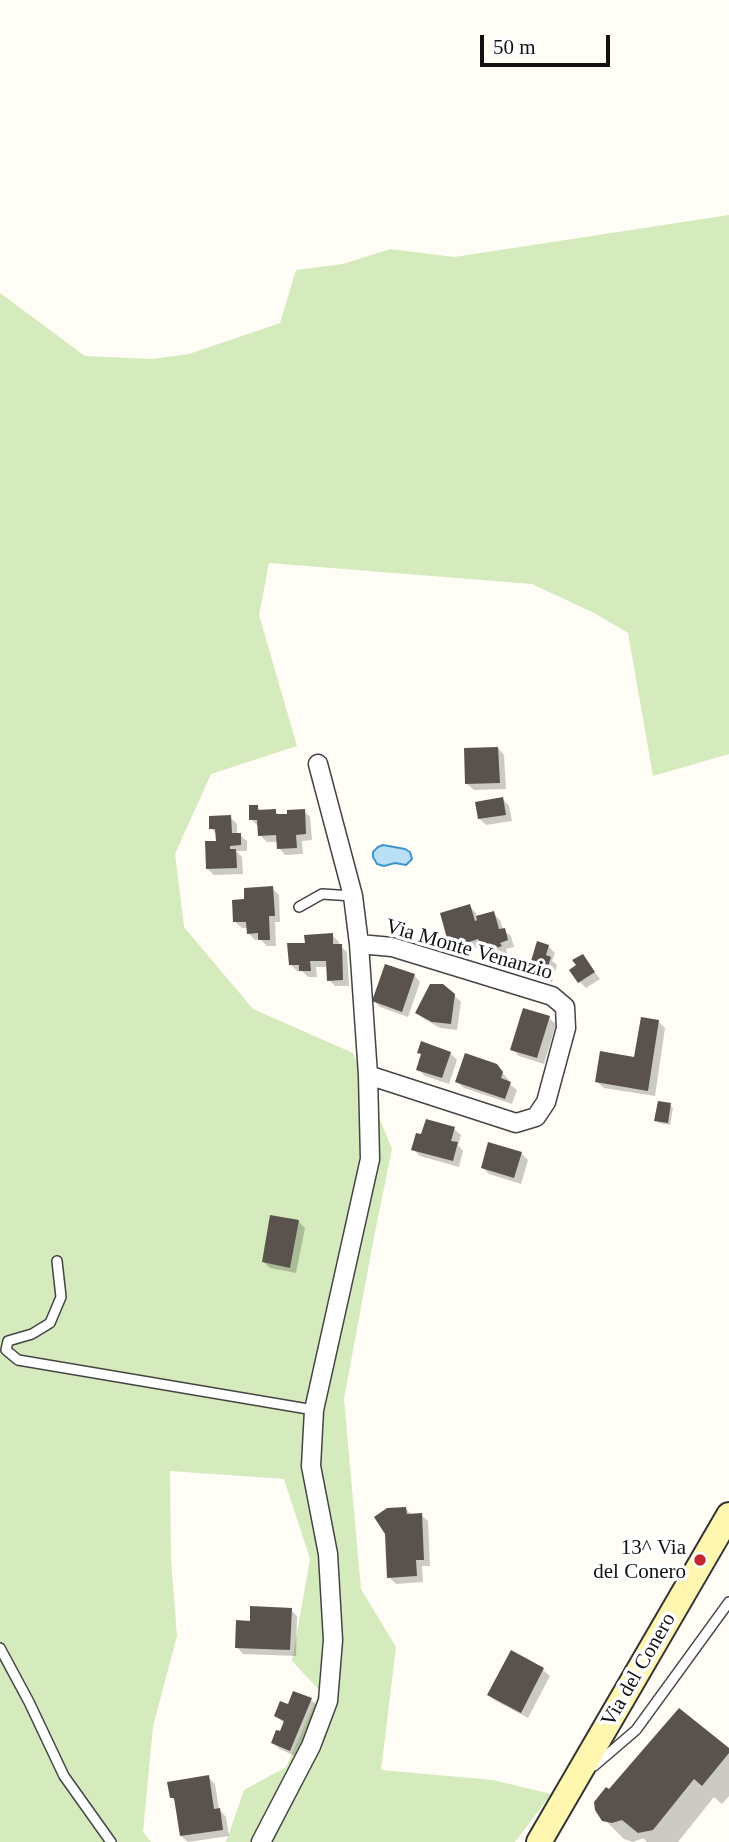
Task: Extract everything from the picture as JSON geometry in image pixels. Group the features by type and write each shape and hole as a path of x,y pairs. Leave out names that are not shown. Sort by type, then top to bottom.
{"main road":[{"name":"Via del Conero","path":"540,1842 728,1520"}],"street":[{"name":"Via Monte Venanzio","path":"261,1842 311,1746 328,1701 333,1640 328,1554 311,1466 314,1410 370,1159 368,1075 353,896 318,764"},
{"name":"Via Monte Venanzio","path":"359,944 392,947 512,983 552,996 565,1007 566,1028 546,1102 536,1117 516,1123 368,1075"}],"lane":[{"path":"299,907 322,894 353,896"},
{"path":"57,1261 61,1297 50,1323 32,1334 8,1341 6,1350 18,1360 314,1410"},
{"name":"Via del Conero","path":"574,1783 636,1730 729,1602"},
{"path":"0,1648 64,1776 111,1842"}],"green space":[{"path":"729,215 729,754 653,776 628,633 594,613 532,584 269,563 259,615 297,746 211,774 175,854 184,927 253,1009 353,1053 392,1149 344,1399 361,1589 396,1647 381,1770 493,1780 551,1794 515,1842 226,1842 244,1790 286,1767 320,1691 292,1661 310,1559 284,1479 170,1471 171,1559 177,1636 153,1726 143,1832 151,1842 0,1842 0,293 85,356 152,359 189,354 280,323 296,270 343,264 390,249 454,257"}],"water":[{"path":"383,845 405,849 410,852 412,859 406,865 377,864 373,852"}],"building":[{"path":"498,747 500,783 465,784 464,748"},
{"path":"503,797 506,815 478,819 475,802"},
{"path":"249,805 258,805 258,810 276,809 276,814 305,809 306,834 296,835 297,848 277,849 276,835 258,836 257,820 249,820"},
{"path":"231,815 232,833 241,833 241,845 230,846 230,849 236,849 237,868 206,869 205,841 216,841 215,829 209,829 209,816"},
{"path":"273,886 275,916 269,916 270,940 258,940 258,933 247,934 246,922 233,922 232,900 244,899 244,888"},
{"path":"470,904 475,921 476,916 494,911 499,929 505,928 508,940 500,943 502,946 486,951 483,942 480,943 478,939 460,945 456,940 448,942 440,913"},
{"path":"333,933 333,944 342,944 343,980 327,981 326,961 310,961 311,971 299,971 299,965 289,965 287,943 305,943 304,935"},
{"path":"537,941 549,945 546,955 551,957 545,976 528,971"},
{"path":"583,954 595,972 578,983 569,970 576,965 572,960"},
{"path":"385,964 415,974 402,1012 372,1001"},
{"path":"430,984 443,984 455,994 451,1024 432,1022 415,1013"},
{"path":"523,1008 550,1016 537,1058 510,1050"},
{"path":"641,1017 659,1020 648,1091 595,1082 600,1051 634,1057"},
{"path":"421,1041 451,1052 442,1078 416,1070 421,1054 417,1053"},
{"path":"465,1053 497,1064 503,1072 501,1078 511,1082 505,1099 455,1082"},
{"path":"658,1101 671,1103 668,1123 654,1121"},
{"path":"426,1119 455,1127 451,1141 458,1142 453,1161 411,1150 416,1133 421,1134"},
{"path":"488,1142 522,1152 514,1178 481,1168"},
{"path":"270,1215 299,1220 290,1268 262,1262"},
{"path":"406,1507 407,1514 422,1513 424,1560 416,1560 417,1576 387,1578 385,1534 374,1517 387,1508"},
{"path":"250,1606 292,1608 290,1650 235,1648 236,1620 250,1621"},
{"path":"511,1650 544,1668 521,1713 487,1695"},
{"path":"293,1691 312,1698 290,1751 271,1743 276,1730 280,1731 284,1721 274,1716 280,1701 288,1704"},
{"path":"679,1708 729,1748 729,1753 702,1786 694,1779 653,1830 638,1833 622,1820 612,1823 602,1821 595,1810 594,1802 606,1787 609,1789"},
{"path":"209,1775 214,1809 220,1808 223,1830 180,1836 174,1798 170,1798 167,1782"}],"place":[{"name":"13^ Via del Conero","path":"700,1560"}]}
